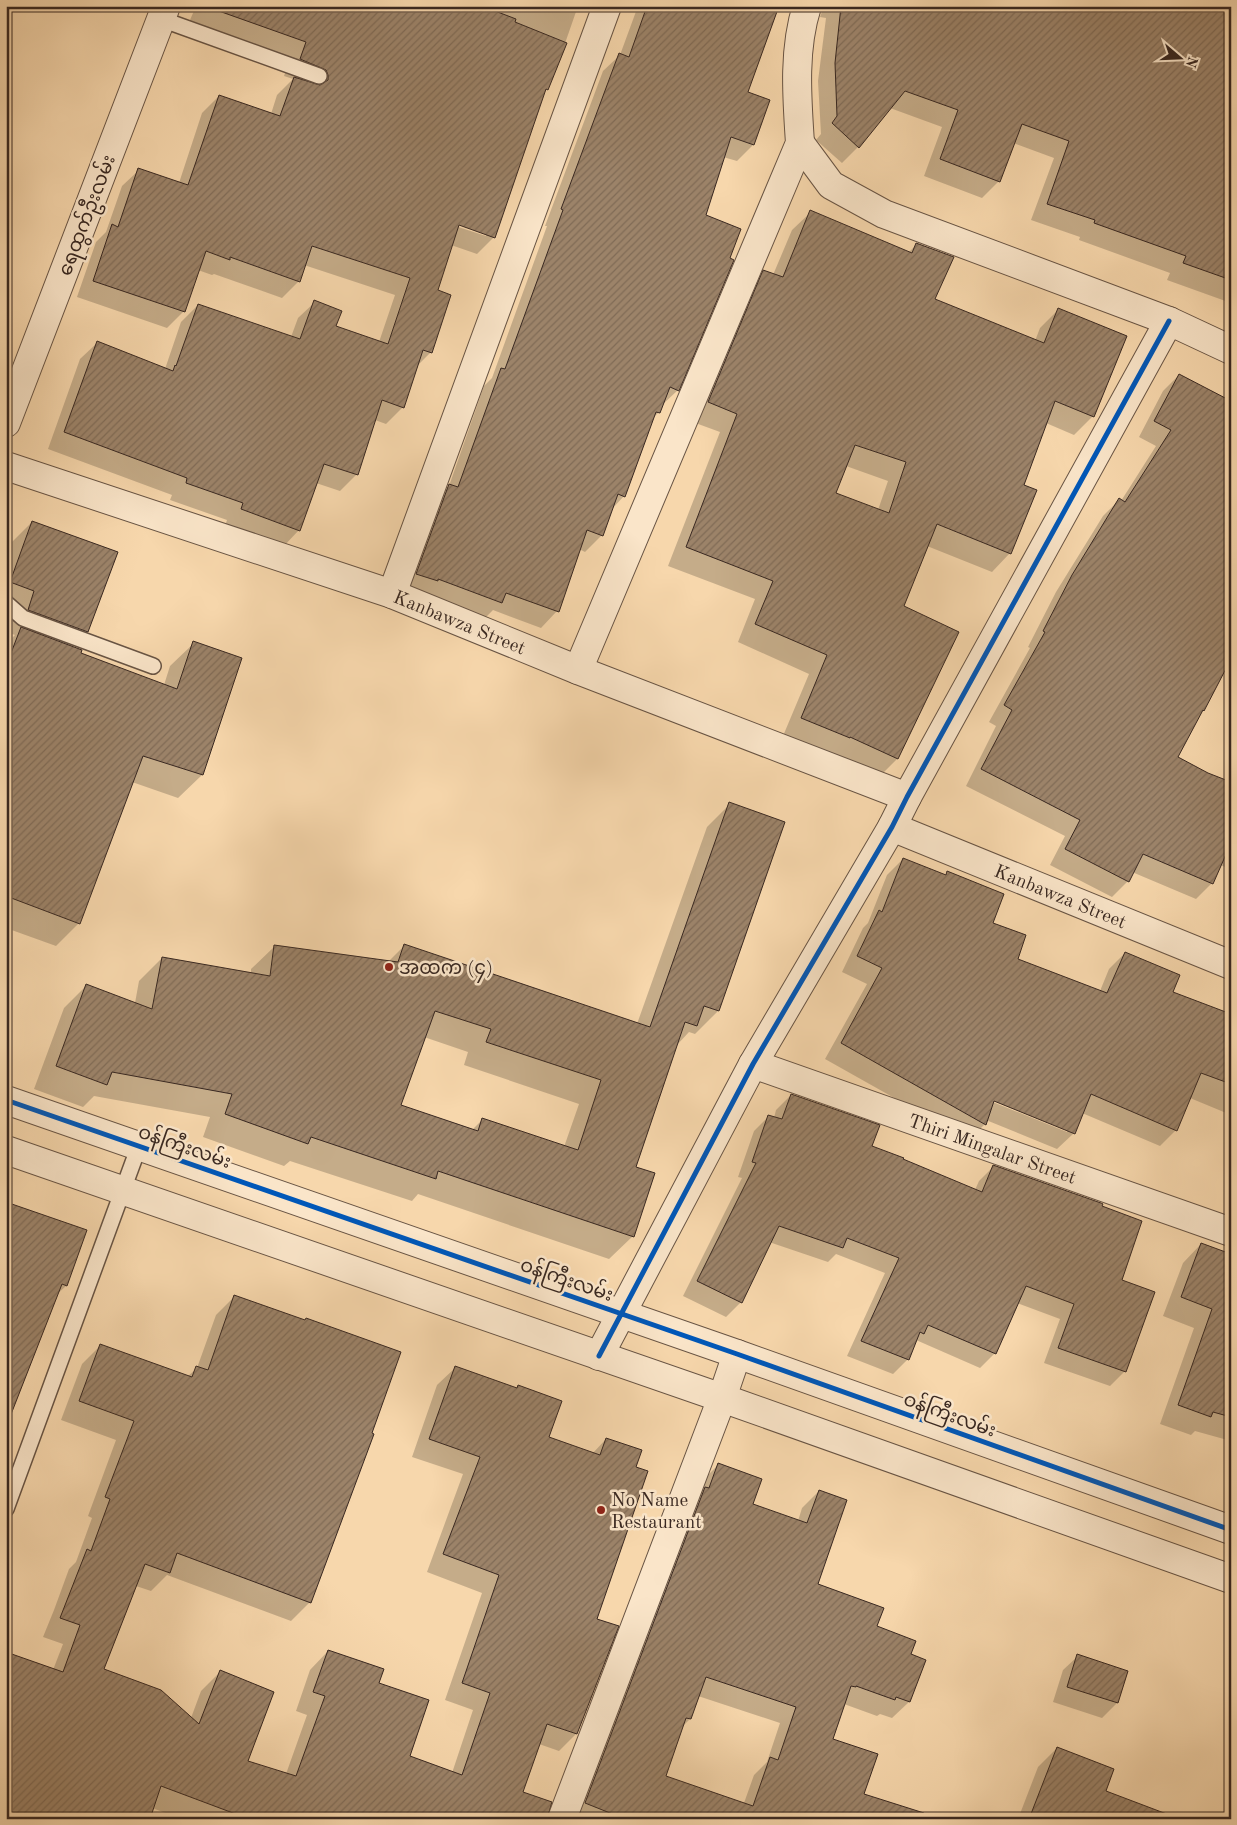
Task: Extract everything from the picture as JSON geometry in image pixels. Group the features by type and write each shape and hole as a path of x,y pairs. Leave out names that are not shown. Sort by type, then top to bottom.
{"street":[{"path":"392,594 607,6"},
{"path":"578,670 800,143 796,86 802,21 807,6"},
{"name":"ရေထွက်ဦးလမ်း","path":"6,423 163,13"},
{"path":"800,143 831,185 884,214 1169,321 1231,350"},
{"path":"599,1356 753,1064 892,827 1169,321"},
{"name":"Kanbawza Street","path":"6,466 392,594 578,670 907,797"},
{"name":"Kanbawza Street","path":"892,827 1231,965"},
{"name":"Thiri Mingalar Street","path":"753,1064 1231,1232"},
{"name":"ဝန်ကြီးလမ်း","path":"6,1100 738,1354 1231,1530"},
{"path":"6,1150 722,1398 1231,1579"},
{"path":"562,1819 738,1354"}],"lane":[{"path":"163,13 319,76"},
{"path":"6,603 24,618 154,666"},
{"path":"6,1509 139,1146"}],"building":[{"path":"217,6 482,6 516,19 515,22 567,43 548,90 546,89 495,238 459,225 438,290 451,295 432,353 423,350 404,408 382,400 358,475 324,464 300,531 241,509 243,503 186,483 187,478 64,432 97,341 173,371 198,304 300,339 314,300 342,311 336,326 388,344 410,278 312,246 300,282 230,257 230,260 206,251 185,312 93,281 112,224 118,227 138,168 188,185 219,95 280,116 294,77 320,85 328,80 326,70 300,59 306,42 216,10"},
{"path":"647,6 779,6 748,92 770,100 754,145 731,137 706,215 741,229 730,258 734,260 679,391 670,387 660,413 656,412 625,497 618,494 603,536 587,530 559,612 506,593 502,603 438,579 438,581 416,574 449,484 458,487 501,368 505,369 563,210 561,209 619,53 629,57"},
{"path":"841,6 1231,6 1231,280 1183,263 1186,256 1094,223 1095,220 1047,204 1069,141 1022,124 1000,182 940,159 958,110 905,91 859,148 832,123 837,116 835,63"},
{"path":"810,210 912,253 916,243 954,257 935,299 1044,343 1058,308 1127,336 1094,417 1055,401 1024,485 1037,490 1011,554 937,524 904,606 959,632 898,759 850,737 801,718 827,655 755,624 773,581 686,547 737,414 708,402 763,270 783,277","holes":["855,445 906,462 889,513 836,493"]},
{"path":"1179,374 1231,401 1231,659 1178,757 1208,773 1231,782 1231,843 1213,884 1143,854 1129,882 1065,849 1080,820 981,769 1012,710 1004,705 1045,632 1043,631 1072,575 1119,498 1125,502 1171,430 1154,421"},
{"path":"32,521 118,552 88,632 28,610 34,591 10,582"},
{"path":"21,627 82,650 81,653 177,689 193,641 242,658 203,775 143,756 80,924 6,896 6,666"},
{"path":"729,802 785,822 719,1011 704,1006 697,1026 685,1022 636,1167 655,1173 634,1237 438,1171 436,1179 311,1137 308,1144 225,1114 232,1094 112,1072 107,1085 56,1066 86,984 152,1009 162,957 270,976 274,945 398,962 404,944 650,1027","holes":["435,1011 491,1029 486,1042 601,1080 578,1150 482,1118 478,1131 401,1105"]},
{"path":"903,858 946,875 947,871 1004,894 993,923 1026,935 1018,959 1107,993 1125,952 1180,975 1173,992 1231,1014 1231,1084 1201,1073 1177,1131 1091,1094 1075,1134 994,1101 986,1125 841,1043 882,968 857,956 879,910 882,912"},
{"path":"791,1094 880,1125 872,1146 982,1192 993,1165 1101,1203 1103,1204 1102,1206 1142,1221 1122,1280 1155,1292 1126,1372 1058,1348 1074,1304 1026,1286 996,1354 928,1325 924,1334 920,1332 909,1360 861,1341 899,1258 847,1238 843,1248 779,1226 742,1303 697,1281 756,1163 752,1162 768,1115 782,1119"},
{"path":"6,1202 87,1230 67,1286 62,1284 8,1422 6,1422"},
{"path":"1201,1243 1231,1254 1231,1417 1213,1412 1211,1417 1178,1405 1212,1309 1181,1297"},
{"path":"234,1295 401,1352 372,1433 374,1434 311,1603 177,1553 170,1573 145,1564 104,1669 161,1690 199,1724 220,1670 274,1692 248,1761 296,1776 325,1696 313,1692 328,1650 384,1669 379,1683 429,1700 410,1756 462,1775 490,1693 462,1683 499,1575 443,1554 480,1457 429,1439 455,1366 517,1388 518,1385 562,1401 549,1437 600,1455 606,1438 642,1450 636,1467 648,1471 597,1619 619,1626 577,1734 547,1724 523,1792 552,1802 547,1819 249,1819 161,1786 150,1819 6,1819 6,1652 63,1672 80,1625 60,1618 87,1549 91,1551 110,1499 105,1497 134,1421 79,1401 100,1344 192,1377 196,1366 208,1370"},
{"path":"718,1463 762,1479 753,1504 807,1523 819,1490 847,1500 818,1584 884,1608 877,1626 916,1641 911,1654 926,1660 910,1702 896,1697 895,1700 856,1686 851,1686 833,1739 878,1754 864,1794 924,1813 923,1819 625,1819 585,1803 705,1487 709,1488","holes":["706,1677 796,1707 778,1760 770,1757 753,1806 666,1776 686,1718 691,1719"]},
{"path":"1077,1654 1128,1671 1118,1703 1067,1687"},
{"path":"1057,1747 1114,1769 1106,1791 1172,1816 1171,1819 1029,1819"}],"cycle path":[{"path":"599,1356 753,1064 892,827 1169,321"},
{"path":"6,1100 737,1354 1231,1530"}],"place":[{"name":"အထက (၄)","path":"389,967"},
{"name":"No Name Restaurant","path":"601,1510"}]}
